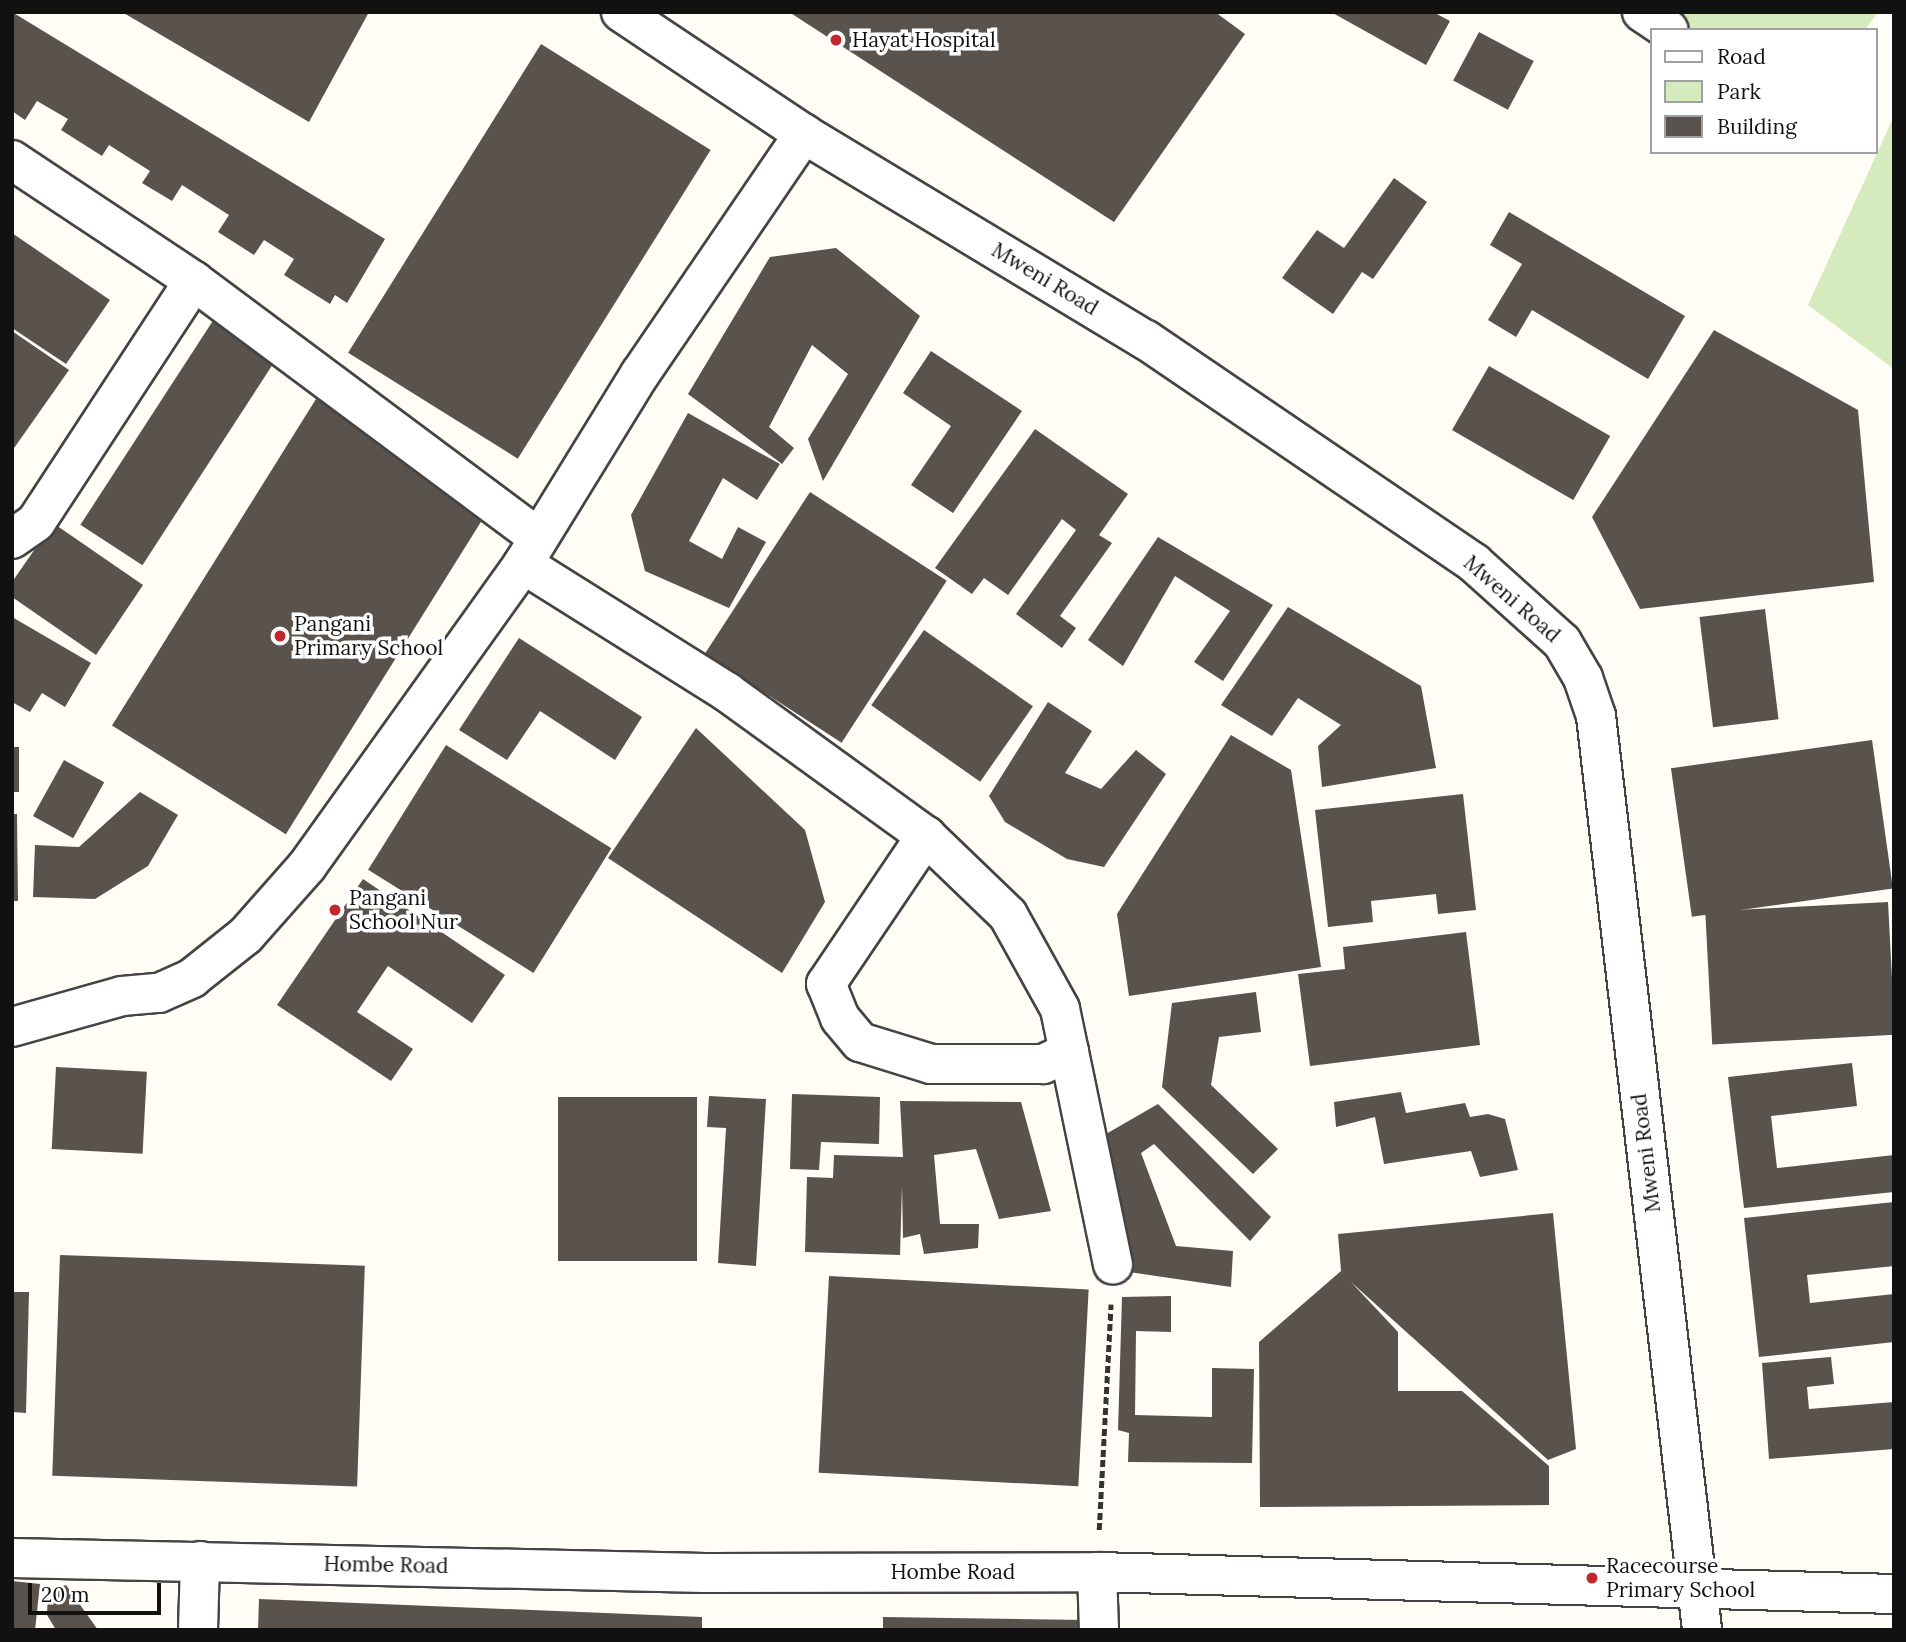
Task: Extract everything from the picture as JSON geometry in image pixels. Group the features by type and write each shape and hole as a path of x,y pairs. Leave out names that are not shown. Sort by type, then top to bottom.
{"street":[{"name":"Mweni Road","path":"621,12 804,134 1146,340 1474,563 1562,642 1583,678 1596,716 1692,1585 1702,1630"},
{"path":"1642,12 1667,28"},
{"path":"12,1027 122,996 159,993 192,978 246,934 307,866 530,550 804,134"},
{"path":"12,160 194,281 530,550 926,836 1008,915 1060,1009 1113,1265"},
{"path":"12,539 36,522 194,281"},
{"path":"926,836 825,984 840,1018 860,1042 931,1064 1043,1064 1069,1052"},
{"name":"Hombe Road","path":"12,1558 705,1573 1097,1572 1692,1585 1894,1594"},
{"path":"198,1630 200,1561"},
{"path":"1097,1572 1099,1630"}],"path":[{"path":"1097,1572 1113,1265"}],"green space":[{"path":"1643,12 1878,12 1866,28 1667,28"},
{"path":"1894,116 1894,369 1808,305"}],"building":[{"path":"12,12 385,239 347,303 335,295 330,304 284,275 294,259 264,240 254,255 218,232 229,215 182,185 172,201 142,183 150,171 109,145 102,156 61,130 68,119 37,101 25,120 12,111"},
{"path":"122,12 369,12 309,122"},
{"path":"789,12 1215,12 1245,34 1114,222"},
{"path":"1331,12 1433,12 1450,21 1426,65"},
{"path":"1479,32 1534,61 1508,110 1453,81"},
{"path":"541,44 711,150 518,459 348,353"},
{"path":"1394,178 1427,202 1373,279 1362,272 1333,314 1282,278 1317,230 1344,248"},
{"path":"1509,212 1685,316 1648,379 1532,310 1516,337 1488,320 1522,264 1490,245"},
{"path":"12,233 110,300 66,364 12,328"},
{"path":"836,248 920,316 823,481 808,439 848,374 812,345 769,427 794,448 782,464 688,394 770,257"},
{"path":"216,316 278,356 142,565 80,525"},
{"path":"1714,330 1858,410 1874,582 1640,609 1592,517"},
{"path":"12,331 69,370 12,451"},
{"path":"931,351 1022,411 953,513 911,485 951,426 903,393"},
{"path":"1489,366 1610,436 1573,500 1452,430"},
{"path":"316,399 490,508 286,834 112,725"},
{"path":"688,413 780,464 757,500 723,478 689,541 722,559 738,527 766,542 729,608 645,571 631,515"},
{"path":"1035,429 1128,494 1099,535 1112,543 1060,616 1076,628 1062,648 1016,614 1076,530 1062,519 1008,595 984,578 972,594 935,568"},
{"path":"810,492 947,581 842,743 705,654"},
{"path":"53,523 143,585 96,655 12,597 12,582"},
{"path":"1158,537 1273,605 1223,681 1194,662 1230,611 1175,576 1123,666 1088,640"},
{"path":"1288,607 1421,686 1436,768 1322,787 1318,746 1341,725 1298,698 1272,736 1221,705"},
{"path":"1765,609 1779,719 1713,727 1699,617"},
{"path":"12,617 91,663 65,707 42,693 30,712 12,702"},
{"path":"924,630 1033,706 980,782 871,705"},
{"path":"519,638 642,717 615,760 540,711 507,760 459,730"},
{"path":"1048,702 1092,731 1065,773 1101,789 1136,750 1166,774 1104,867 1067,859 1005,822 989,796"},
{"path":"696,728 805,830 825,902 782,973 608,858"},
{"path":"1231,735 1291,770 1321,967 1129,996 1117,914"},
{"path":"1872,740 1893,889 1692,917 1671,768"},
{"path":"446,745 611,848 533,973 368,870"},
{"path":"12,747 19,747 19,792 12,792"},
{"path":"64,760 104,782 73,838 33,816"},
{"path":"140,792 178,815 148,866 95,899 33,897 35,845 79,847"},
{"path":"1463,794 1476,910 1438,914 1436,894 1371,901 1373,922 1328,927 1315,810"},
{"path":"12,814 17,814 18,901 12,901"},
{"path":"363,879 505,975 472,1023 388,966 357,1012 413,1049 391,1081 277,1005"},
{"path":"1888,902 1894,1035 1712,1044 1705,912"},
{"path":"1466,932 1480,1045 1310,1066 1298,974 1345,969 1343,947"},
{"path":"1256,992 1261,1032 1219,1037 1211,1085 1278,1149 1253,1174 1162,1087 1172,1003"},
{"path":"1852,1063 1857,1106 1771,1116 1777,1168 1894,1155 1894,1192 1744,1208 1728,1077"},
{"path":"56,1067 147,1072 143,1154 52,1149"},
{"path":"1401,1092 1406,1113 1465,1103 1470,1117 1488,1114 1505,1119 1518,1170 1480,1177 1471,1151 1384,1164 1375,1117 1336,1127 1334,1102"},
{"path":"792,1094 880,1097 879,1144 821,1142 819,1170 790,1169"},
{"path":"709,1096 766,1099 756,1266 718,1263 726,1128 707,1127"},
{"path":"558,1097 697,1097 697,1261 558,1261"},
{"path":"900,1101 1021,1102 1051,1211 999,1219 976,1149 934,1155 940,1224 979,1224 978,1248 924,1254 920,1234 903,1238 902,1186 900,1255 805,1252 807,1177 833,1178 834,1155 903,1157"},
{"path":"1158,1104 1271,1217 1250,1241 1154,1144 1141,1153 1176,1246 1233,1251 1231,1287 1129,1272 1099,1138"},
{"path":"1894,1202 1894,1266 1807,1275 1810,1303 1894,1294 1894,1342 1759,1357 1744,1218"},
{"path":"1553,1213 1576,1449 1548,1460 1351,1282 1398,1332 1398,1391 1462,1391 1549,1466 1549,1505 1260,1507 1259,1342 1341,1271 1338,1234"},
{"path":"60,1255 365,1266 357,1487 52,1476"},
{"path":"829,1276 1089,1290 1078,1486 819,1473"},
{"path":"12,1292 29,1292 26,1413 12,1412"},
{"path":"1171,1296 1171,1332 1136,1331 1135,1415 1212,1417 1212,1368 1254,1369 1252,1463 1128,1462 1129,1433 1118,1430 1122,1297"},
{"path":"1831,1357 1834,1384 1807,1387 1809,1409 1894,1402 1894,1449 1769,1459 1762,1363"},
{"path":"12,1581 40,1584 35,1630 12,1630"},
{"path":"66,1585 98,1630 56,1630 47,1615 48,1591"},
{"path":"259,1599 702,1617 702,1630 258,1630"},
{"path":"883,1617 1086,1620 1086,1630 883,1630"}],"place":[{"name":"Hayat Hospital","path":"836,40"},
{"name":"Pangani Primary School","path":"280,636"},
{"name":"Pangani School Nur","path":"335,910"},
{"name":"Racecourse Primary School","path":"1592,1578"}]}
